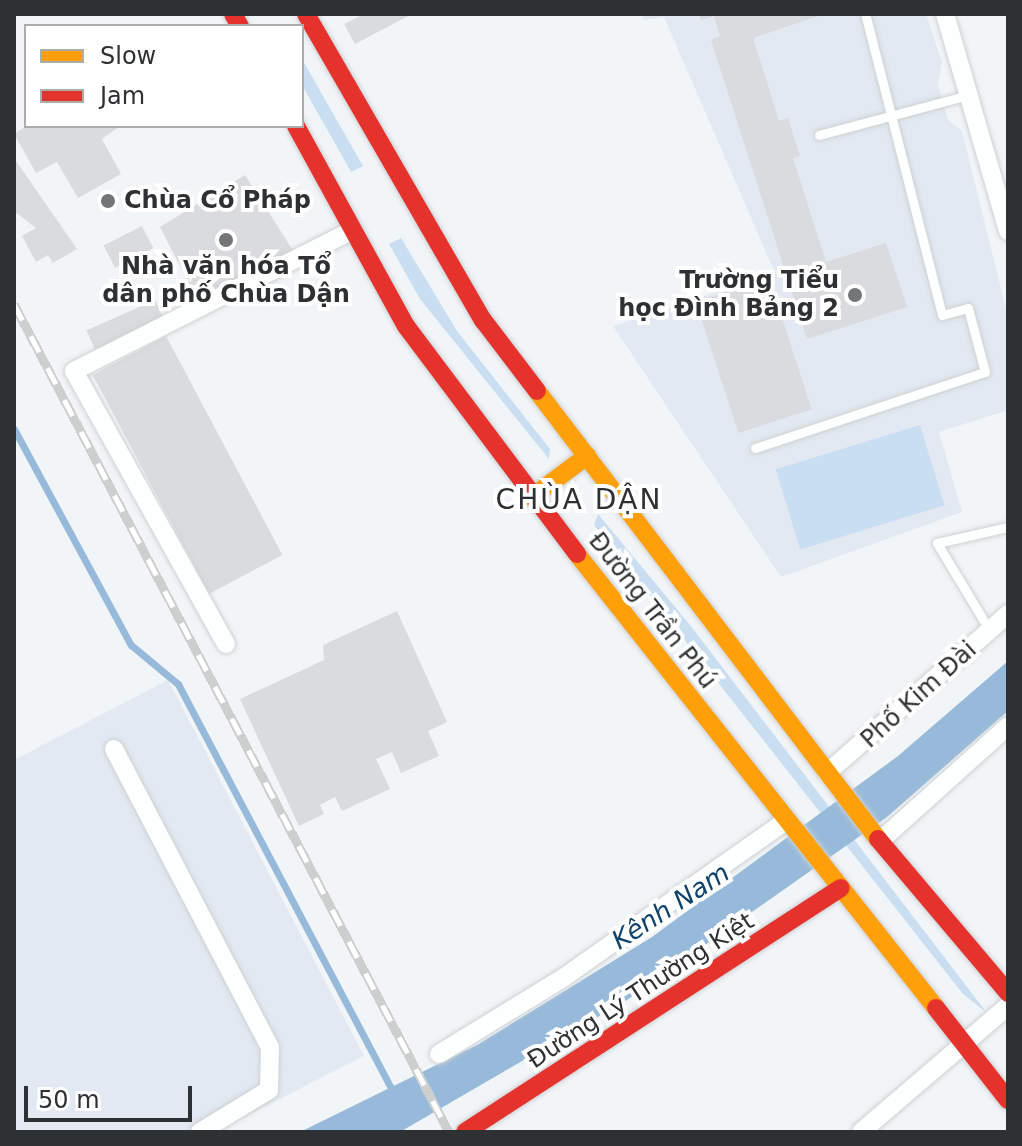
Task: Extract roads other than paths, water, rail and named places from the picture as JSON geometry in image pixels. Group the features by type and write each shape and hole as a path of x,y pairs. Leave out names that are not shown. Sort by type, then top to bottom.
{"main road":[{"name":"Đường Trần Phú","path":"306,14 457,283 831,779 1008,993"},
{"name":"Đường Trần Phú","path":"297,128 413,337 532,497 1008,1100"},
{"path":"532,497 587,456"},
{"name":"Đường Lý Thường Kiệt","path":"465,1132 841,888"}],"street":[{"path":"945,14 1008,231"},
{"path":"226,644 74,371 353,230"},
{"name":"Phố Kim Đài","path":"831,779 1008,614"},
{"path":"876,836 1008,726"},
{"path":"114,749 270,1047 269,1090 200,1132"},
{"path":"439,1054 563,978 789,822"},
{"path":"861,1132 1008,1006"}],"lane":[{"path":"755,448 985,372 968,308 942,315 865,14"},
{"path":"819,135 968,95"},
{"path":"990,631 937,543 1008,527"}],"waterway":[{"path":"14,429 131,645 178,684 394,1093"}],"railway":[{"path":"14,304 449,1132"}],"place":[{"name":"Chùa Cổ Pháp","path":"108,201"},
{"name":"Nhà văn hóa Tổ dân phố Chùa Dận","path":"226,240"},
{"name":"Trường Tiểu học Đình Bảng 2","path":"855,295"}],"district":[{"name":"CHÙA DẬN","path":"579,500"}],"water label":[{"name":"Kênh Nam","path":"671,907"}]}
